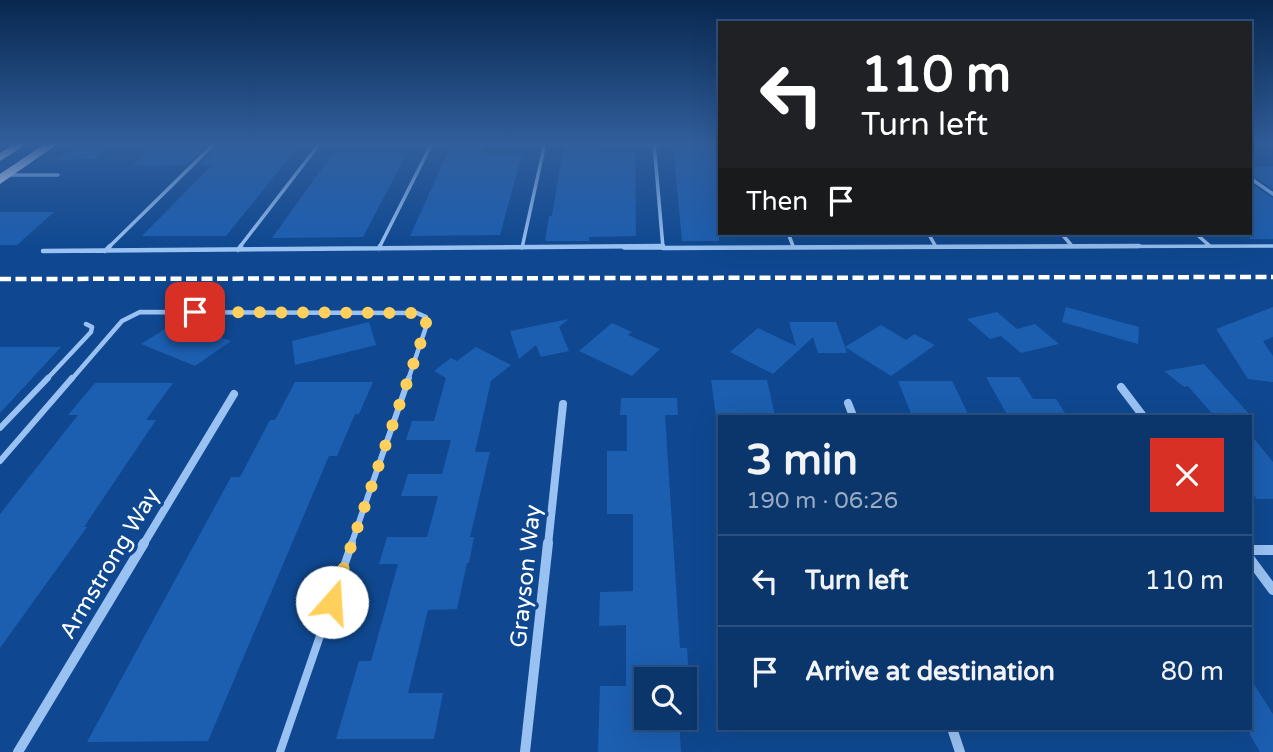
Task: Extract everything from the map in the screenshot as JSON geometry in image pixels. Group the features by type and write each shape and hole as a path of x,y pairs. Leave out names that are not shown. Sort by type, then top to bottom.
{"street":[{"path":"1121,387 1142,415"},
{"name":"Armstrong Way","path":"18,752 234,394"},
{"path":"848,403 853,415"},
{"name":"Grayson Way","path":"525,752 563,404"},
{"path":"1252,550 1273,550"},
{"path":"1252,562 1273,590"},
{"path":"953,730 960,752"}],"lane":[{"path":"105,251 179,178"},
{"path":"238,250 293,178"},
{"path":"379,250 415,178"},
{"path":"522,249 537,178"},
{"path":"657,178 663,248"},
{"path":"1252,179 1273,194"},
{"path":"790,235 793,246"},
{"path":"929,235 936,247"},
{"path":"1062,235 1073,247"},
{"path":"1197,235 1210,246"},
{"path":"43,251 1273,246"},
{"path":"0,461 122,321 140,312 417,313 426,317 426,327 280,752"},
{"path":"0,428 91,332 92,327 86,324"}],"building":[{"path":"199,178 273,178 226,236 142,236"},
{"path":"315,178 394,178 363,237 272,238"},
{"path":"436,178 515,178 500,235 410,236"},
{"path":"558,178 635,178 636,236 589,237 589,241 545,241 549,216 552,216"},
{"path":"676,178 718,178 719,241 682,241"},
{"path":"1256,178 1273,178 1273,189"},
{"path":"1252,184 1273,198 1273,239 1250,239"},
{"path":"0,212 54,212 17,245 0,245"},
{"path":"1066,307 1139,327 1138,344 1062,322"},
{"path":"1273,307 1273,337 1263,341 1273,356 1273,382 1248,379 1216,329"},
{"path":"997,312 1017,329 1035,324 1059,344 1021,353 1001,336 990,339 967,319"},
{"path":"569,319 559,327 569,351 541,357 536,345 519,359 510,331"},
{"path":"178,321 231,341 195,366 141,344"},
{"path":"369,322 376,345 295,365 292,341"},
{"path":"789,322 836,322 847,353 818,353 813,337 773,374 730,352 758,328 796,346"},
{"path":"612,323 632,332 628,335 660,349 632,376 579,351"},
{"path":"881,325 906,340 914,334 935,345 891,376 845,347"},
{"path":"0,347 61,347 0,413"},
{"path":"476,347 511,365 491,381 475,452 490,452 470,537 474,537 469,563 457,609 428,610 408,693 443,693 434,739 336,739 359,661 371,661 398,564 379,564 387,537 427,537 438,496 401,496 408,474 442,474 451,440 406,440 412,421 434,421 446,378 434,371 451,358 457,361"},
{"path":"1204,364 1250,415 1213,415 1188,386 1184,387 1164,371"},
{"path":"986,377 1019,377 1033,399 1056,399 1066,415 1007,415"},
{"path":"711,380 767,380 775,415 716,416"},
{"path":"898,381 952,381 969,415 912,415"},
{"path":"295,382 373,382 359,414 355,414 337,456 329,456 208,741 87,742 231,477 240,477 270,420 275,420"},
{"path":"95,383 173,383 146,420 156,420 84,527 87,527 0,648 0,514 78,415 68,415"},
{"path":"621,398 677,398 678,415 665,415 680,648 687,648 688,667 634,667 634,730 680,730 681,752 598,752 600,686 626,686 626,625 599,626 600,592 633,591 633,514 607,514 607,451 627,451 627,415 620,415"},
{"path":"1252,436 1273,462 1273,499 1257,499 1252,493"},
{"path":"1252,681 1273,714 1273,752 1260,752 1250,735"}],"railway":[{"path":"0,279 1273,277"}],"route":[{"path":"195,312 417,313 426,317 426,327 332,602"}]}
